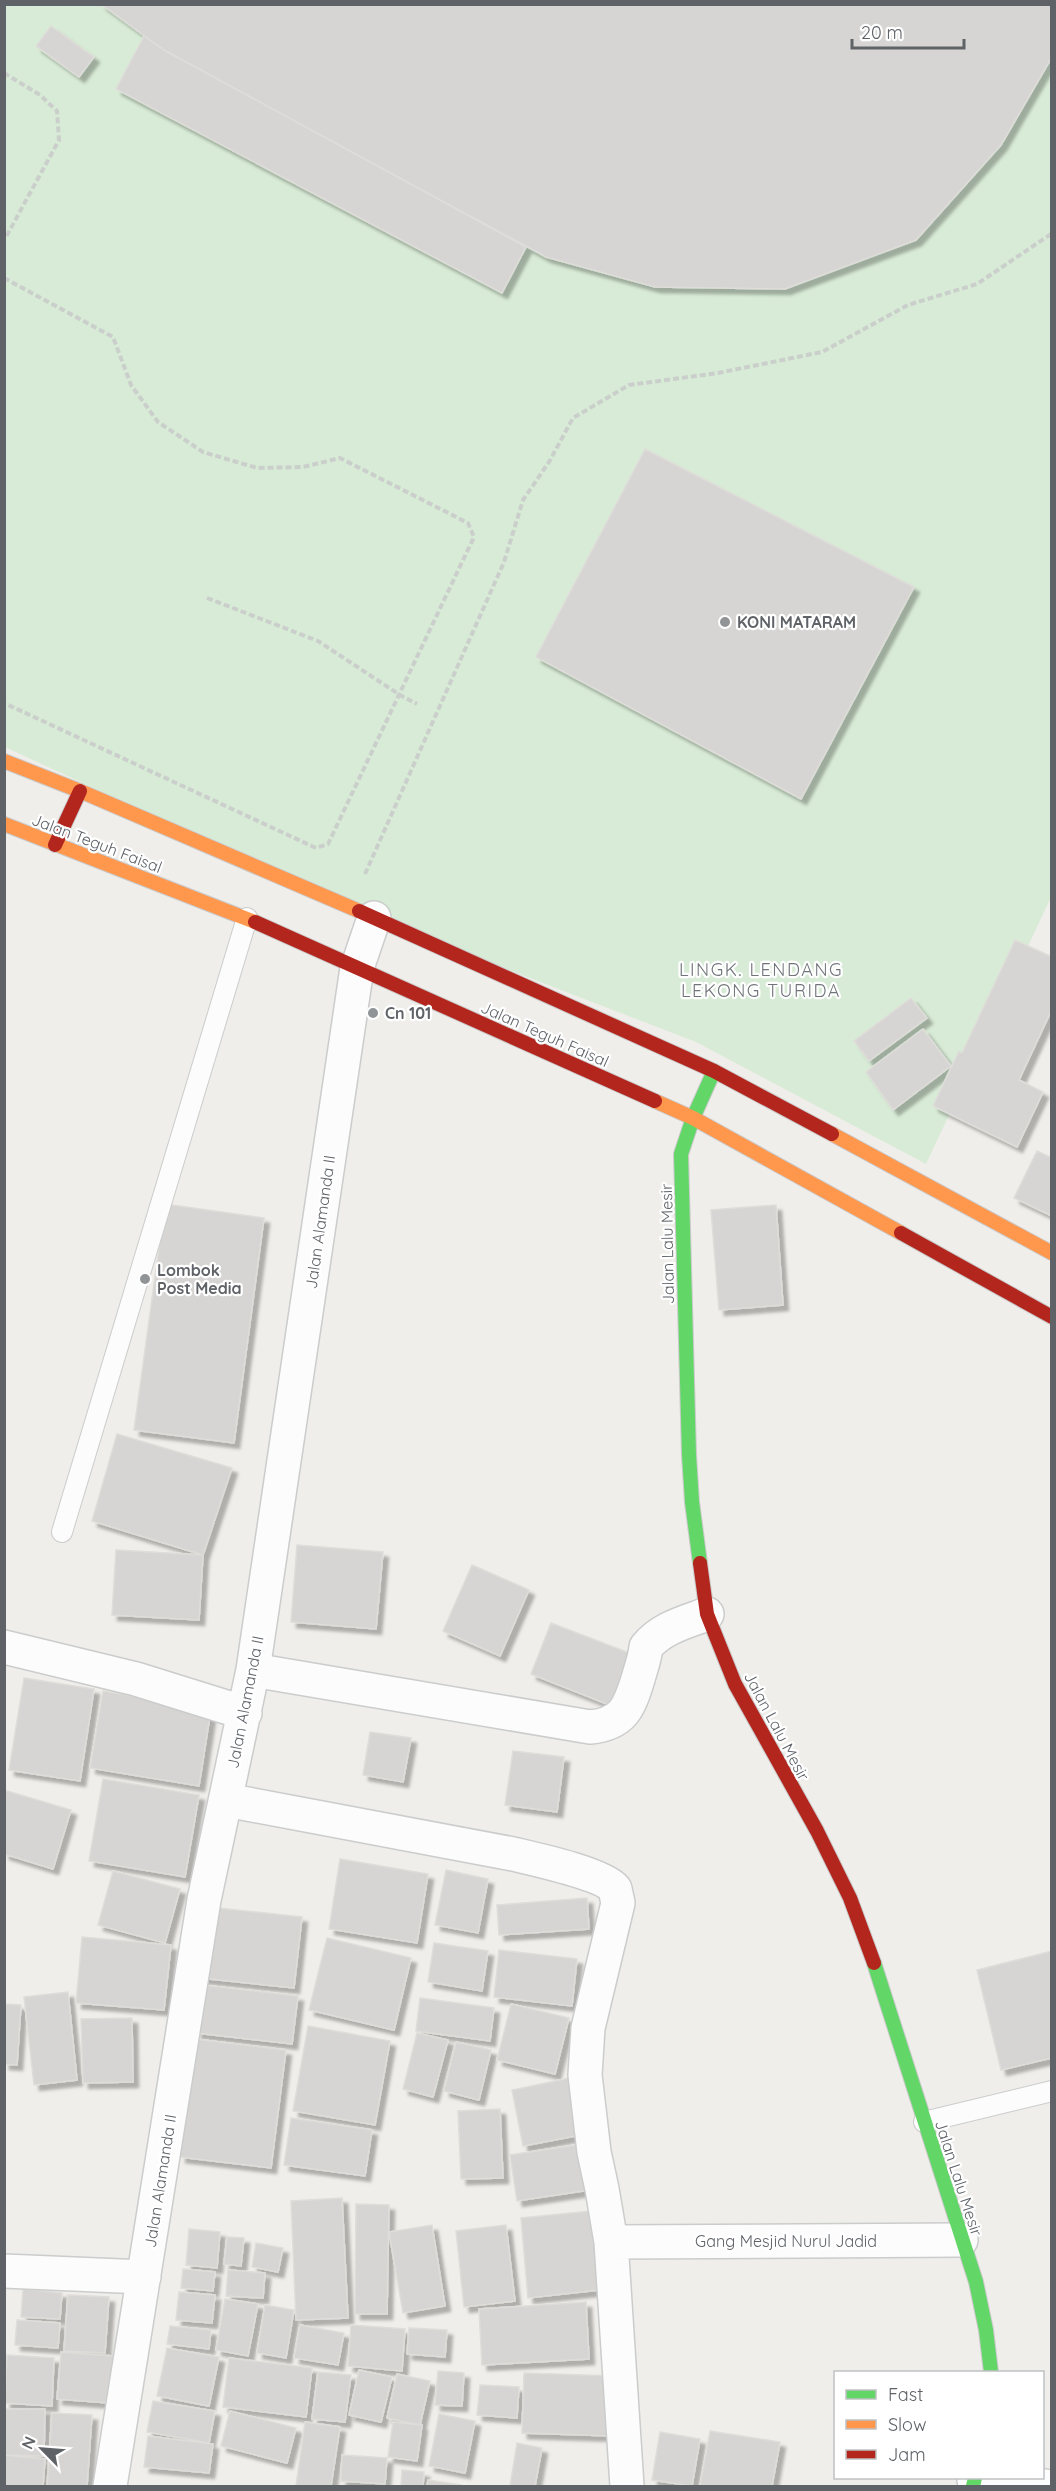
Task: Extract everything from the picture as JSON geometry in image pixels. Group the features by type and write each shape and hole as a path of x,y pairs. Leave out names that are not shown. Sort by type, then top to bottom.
{"main road":[{"path":"4,761 80,791 362,912 714,1071 1052,1253"},
{"path":"55,845 80,791"},
{"name":"Jalan Teguh Faisal","path":"4,824 247,918 693,1118 1052,1317"},
{"name":"Jalan Lalu Mesir","path":"714,1071 693,1118 681,1154 689,1455 707,1614 735,1684 817,1831 850,1898 880,1981 976,2282 986,2330 991,2371"}],"street":[{"name":"Jalan Alamanda II","path":"110,2487 204,1900 253,1670 357,968 362,912"},
{"path":"253,1670 578,1725 605,1725 620,1717 631,1704 646,1647 651,1641 661,1633 707,1614"},
{"path":"4,1647 136,1680 245,1713"},
{"path":"226,1800 513,1854 549,1863 606,1882 614,1887 618,1894 618,1903 588,2028 585,2075 594,2152 611,2242 627,2487"},
{"name":"Gang Mesjid Nurul Jadid","path":"611,2242 961,2240"},
{"path":"4,2271 144,2277"},
{"path":"974,2482 1045,2487"}],"lane":[{"path":"62,1532 247,918"},
{"path":"924,2122 1052,2091"}],"path":[{"path":"4,73 40,95 57,111 59,140 6,237"},
{"path":"362,912 504,561 523,500 549,462 573,418 629,384 718,373 822,352 909,305 977,284 1051,234"},
{"path":"4,278 113,337 131,385 158,422 203,452 257,468 303,467 340,458 468,523 474,537 328,844 316,848 4,703"},
{"path":"207,598 318,641 417,704"}],"green space":[{"path":"5,5 1051,5 1051,897 926,1164 696,1042 374,918 5,747"}],"building":[{"path":"101,4 1052,4 1052,57 1001,145 916,240 785,289 655,287 546,257 164,50"},
{"path":"51,26 94,57 79,77 36,46"},
{"path":"144,36 164,50 526,247 502,293 116,89"},
{"name":"KONI MATARAM","path":"645,449 914,587 801,799 536,657"},
{"path":"1015,940 1052,957 1052,1009 1019,1080 1043,1092 1017,1147 933,1106 959,1051 962,1053"},
{"path":"911,998 927,1018 869,1061 854,1041"},
{"path":"923,1029 951,1066 893,1110 866,1072"},
{"path":"1037,1151 1052,1158 1052,1216 1014,1198"},
{"path":"165,1204 264,1218 234,1443 134,1430"},
{"path":"776,1205 783,1305 719,1310 711,1210"},
{"path":"117,1434 232,1468 203,1555 92,1521"},
{"path":"297,1545 383,1552 376,1629 291,1622"},
{"path":"116,1550 203,1555 199,1620 112,1615"},
{"path":"472,1565 529,1590 500,1656 443,1631"},
{"path":"551,1623 637,1656 617,1708 531,1674"},
{"path":"24,1678 94,1689 80,1781 9,1770"},
{"path":"103,1691 211,1709 199,1786 90,1768"},
{"path":"370,1732 411,1738 403,1782 363,1775"},
{"path":"513,1751 564,1757 557,1812 505,1805"},
{"path":"103,1779 199,1795 185,1877 89,1861"},
{"path":"4,1790 71,1810 53,1869 4,1854"},
{"path":"340,1859 428,1874 417,1943 329,1929"},
{"path":"446,1870 488,1879 478,1933 435,1925"},
{"path":"113,1871 180,1889 165,1943 98,1925"},
{"path":"587,1898 589,1929 499,1935 497,1905"},
{"path":"209,1907 302,1917 294,1988 200,1978"},
{"path":"82,1937 171,1945 164,2010 76,2003"},
{"path":"327,1938 411,1958 394,2030 309,2010"},
{"path":"434,1943 488,1951 482,1991 428,1982"},
{"path":"499,1950 577,1959 572,2006 494,1997"},
{"path":"1052,1951 1052,2058 1001,2070 977,1970"},
{"path":"202,1985 298,1996 292,2044 196,2033"},
{"path":"68,1992 77,2080 34,2085 24,1997"},
{"path":"420,1998 494,2008 490,2041 416,2031"},
{"path":"4,2004 21,2005 17,2065 4,2064"},
{"path":"511,2004 569,2018 555,2074 497,2060"},
{"path":"132,2018 133,2082 83,2083 81,2019"},
{"path":"308,2026 390,2041 375,2125 293,2111"},
{"path":"417,2033 448,2040 433,2097 403,2089"},
{"path":"195,2039 286,2050 271,2168 180,2157"},
{"path":"456,2042 491,2050 479,2100 444,2091"},
{"path":"570,2078 581,2135 523,2146 512,2090"},
{"path":"500,2109 503,2178 461,2179 458,2111"},
{"path":"291,2118 372,2130 365,2176 284,2165"},
{"path":"582,2144 589,2190 517,2201 510,2155"},
{"path":"342,2198 348,2318 296,2320 291,2201"},
{"path":"356,2204 389,2205 387,2314 355,2314"},
{"path":"591,2211 599,2290 528,2298 521,2218"},
{"path":"432,2225 445,2306 403,2313 389,2232"},
{"path":"506,2225 515,2301 464,2307 456,2231"},
{"path":"189,2229 220,2232 217,2268 186,2265"},
{"path":"227,2237 244,2238 241,2266 224,2264"},
{"path":"256,2243 283,2248 278,2272 252,2267"},
{"path":"183,2269 215,2272 213,2291 181,2288"},
{"path":"228,2270 265,2273 263,2298 226,2296"},
{"path":"23,2289 62,2293 60,2319 21,2317"},
{"path":"179,2292 215,2295 212,2323 176,2320"},
{"path":"68,2295 109,2297 105,2353 64,2351"},
{"path":"225,2299 258,2304 248,2356 216,2350"},
{"path":"586,2302 589,2359 482,2365 479,2309"},
{"path":"265,2305 294,2310 286,2358 257,2353"},
{"path":"17,2320 60,2323 58,2348 15,2345"},
{"path":"300,2325 344,2333 338,2365 294,2358"},
{"path":"351,2325 405,2329 402,2371 348,2366"},
{"path":"170,2326 211,2330 209,2349 167,2344"},
{"path":"409,2328 447,2330 445,2357 407,2354"},
{"path":"167,2348 219,2357 209,2406 157,2396"},
{"path":"61,2352 113,2356 109,2403 57,2399"},
{"path":"7,2355 54,2358 52,2406 5,2403"},
{"path":"229,2358 312,2368 306,2417 223,2407"},
{"path":"359,2370 392,2377 381,2422 349,2415"},
{"path":"438,2371 464,2373 462,2406 435,2405"},
{"path":"318,2372 351,2375 345,2422 312,2419"},
{"path":"524,2373 614,2376 612,2436 522,2433"},
{"path":"397,2374 430,2381 420,2425 387,2418"},
{"path":"480,2385 519,2387 517,2418 477,2415"},
{"path":"153,2401 215,2411 209,2443 147,2432"},
{"path":"4,2409 45,2409 44,2456 4,2455"},
{"path":"230,2411 296,2428 287,2463 221,2446"},
{"path":"52,2413 92,2415 87,2486 47,2486"},
{"path":"439,2414 475,2421 465,2473 429,2466"},
{"path":"305,2422 340,2427 331,2486 296,2486"},
{"path":"393,2422 422,2425 417,2461 388,2457"},
{"path":"710,2431 780,2442 772,2486 700,2486"},
{"path":"660,2432 700,2439 692,2486 652,2480"},
{"path":"148,2436 213,2444 209,2473 144,2467"},
{"path":"517,2443 542,2448 535,2486 510,2486"},
{"path":"4,2455 45,2459 43,2486 4,2486"},
{"path":"342,2455 387,2458 385,2484 341,2481"},
{"path":"402,2470 424,2472 423,2486 401,2486"},
{"path":"428,2480 461,2485 461,2486 427,2486"}],"traffic: fast":[{"path":"700,1563 689,1455 681,1154 693,1118 714,1071"},
{"path":"874,1963 976,2282 986,2330 991,2371"},
{"path":"973,2486 975,2479"}],"traffic: slow":[{"path":"4,761 80,791 359,911"},
{"path":"4,824 255,922"},
{"path":"655,1101 693,1118 901,1233"},
{"path":"832,1134 1052,1253"}],"traffic: jam":[{"path":"55,845 80,791"},
{"path":"359,911 714,1071 832,1134"},
{"path":"255,922 655,1101"},
{"path":"901,1233 1052,1317"},
{"path":"700,1563 707,1614 735,1684 817,1831 850,1898 874,1963"}],"place":[{"name":"KONI MATARAM","path":"725,622"},
{"name":"Cn 101","path":"373,1013"},
{"name":"Lombok Post Media","path":"145,1279"}],"district":[{"name":"LINGK. LENDANG LEKONG TURIDA","path":"761,980"}]}
